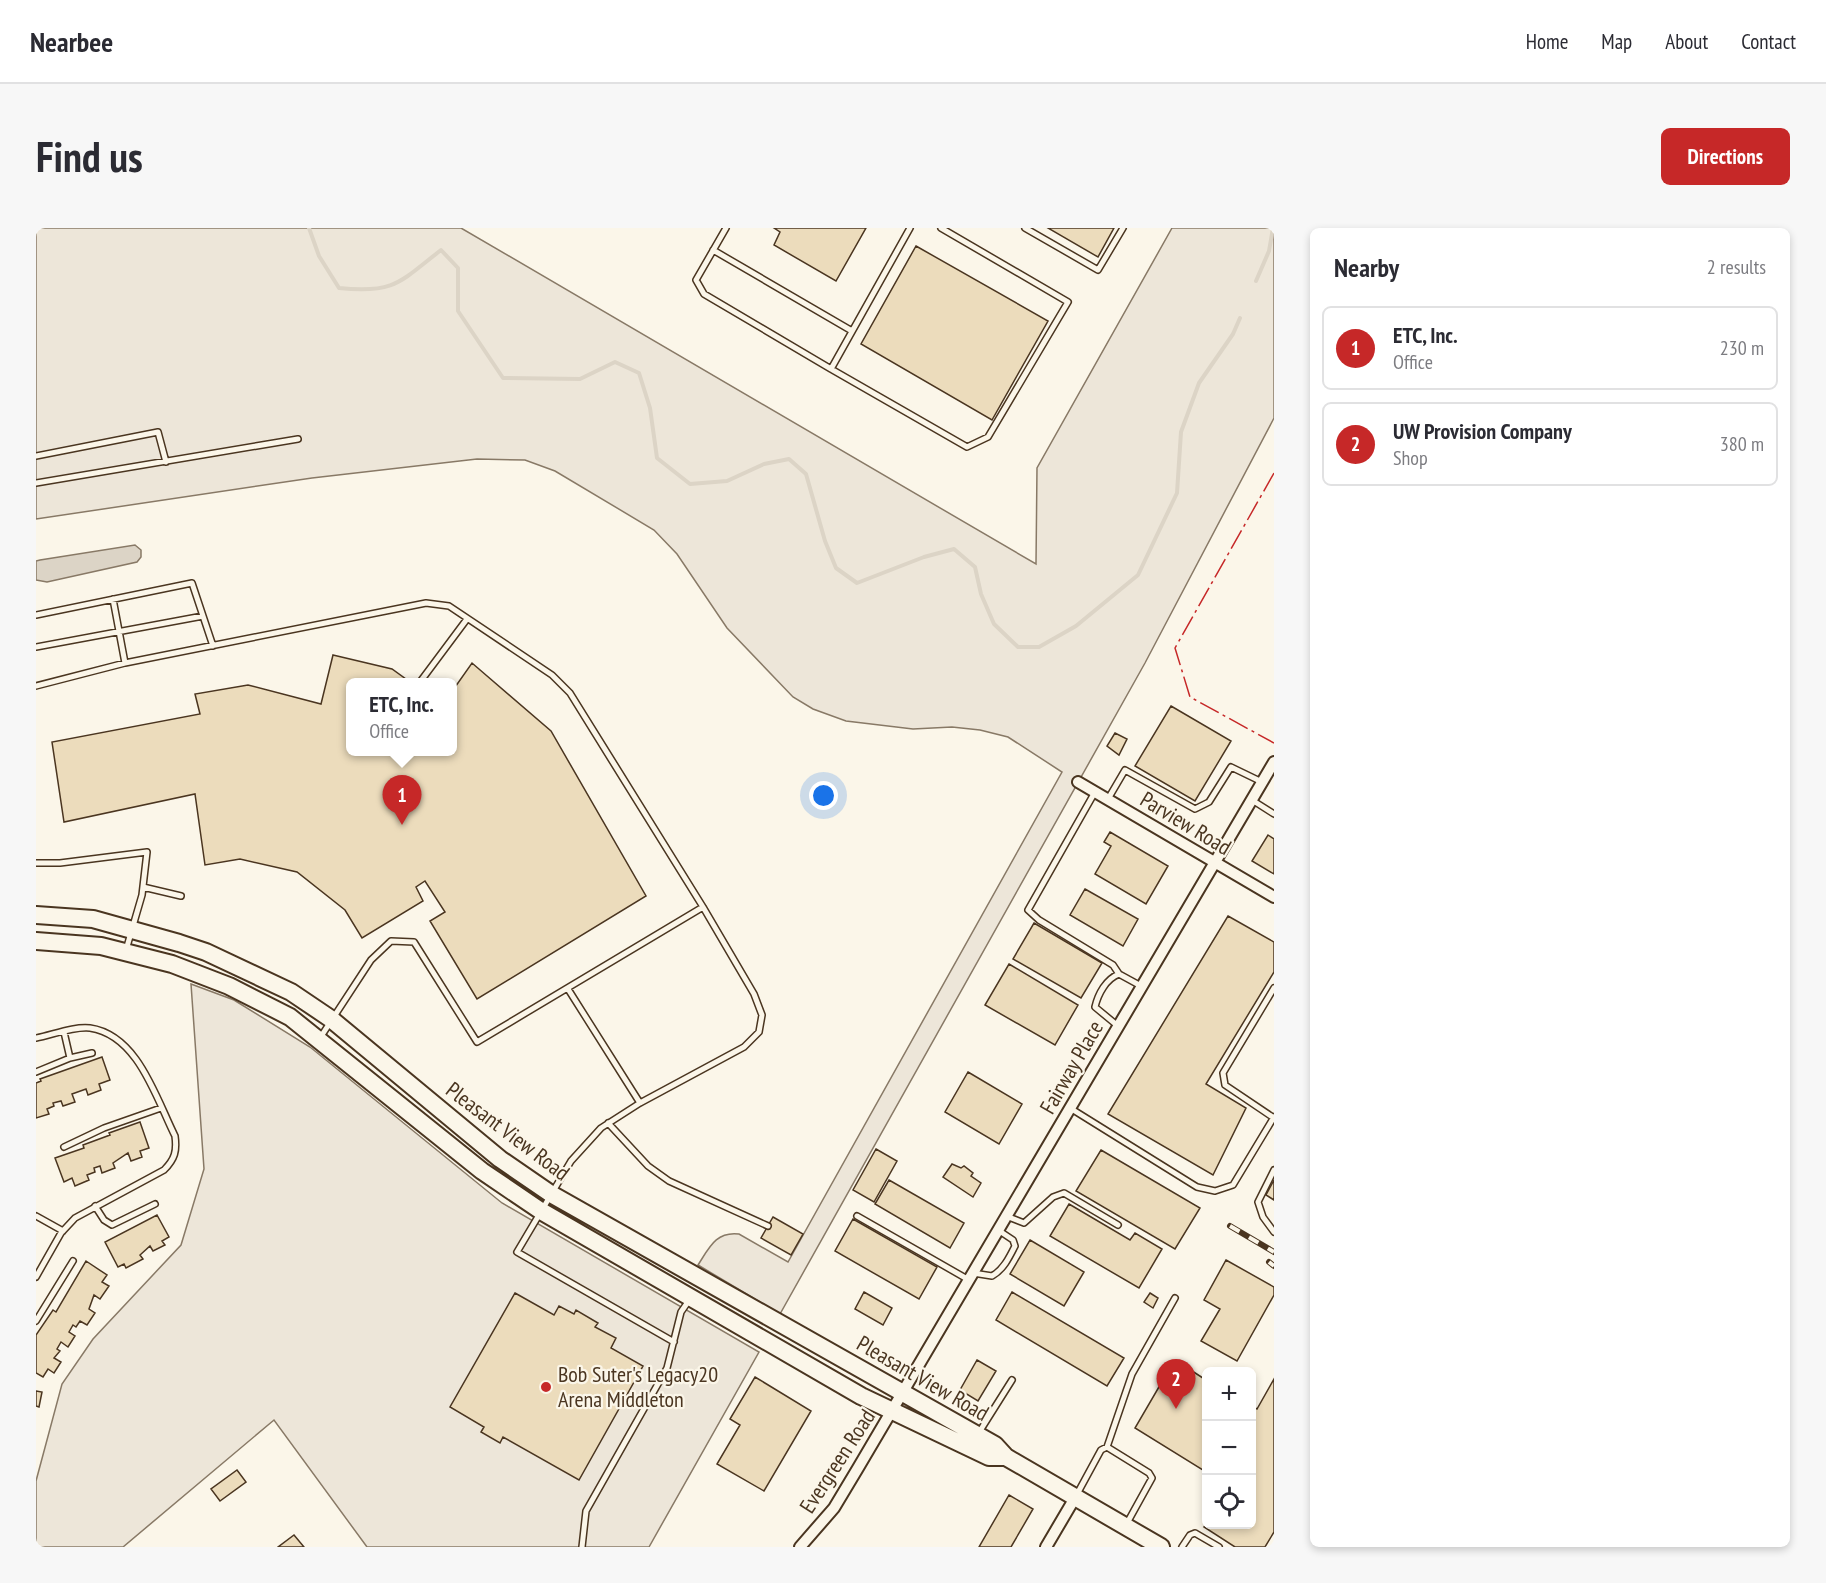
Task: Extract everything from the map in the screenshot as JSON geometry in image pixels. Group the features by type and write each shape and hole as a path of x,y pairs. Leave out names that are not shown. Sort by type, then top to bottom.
{"street":[{"name":"Fairway Place","path":"903,1393 1274,762"},
{"name":"Parview Road","path":"1078,782 1274,897"},
{"name":"Pleasant View Road","path":"36,915 93,919 206,952 291,992 331,1019 500,1160 551,1194 977,1435 995,1446 1006,1457 1161,1547"},
{"name":"Pleasant View Road","path":"36,941 101,946 172,964 229,986 290,1017 482,1171 541,1211 892,1412 989,1457 1006,1457"},
{"name":"Evergreen Road","path":"800,1547 834,1508 903,1393"},
{"path":"1046,1547 1076,1496"}],"lane":[{"path":"726,228 696,280 704,294 967,447 988,437 1068,302 941,228"},
{"path":"831,369 910,228"},
{"path":"1025,228 1098,270 1123,228"},
{"path":"713,250 852,331"},
{"path":"36,456 158,432 166,462"},
{"path":"36,483 298,439"},
{"path":"36,615 192,583 213,646"},
{"path":"113,599 125,663"},
{"path":"36,686 125,663 426,603 448,606 552,675 570,693 703,907 754,994 762,1015 759,1032 744,1047 640,1103 609,1123 585,1143 551,1194 517,1252 674,1342"},
{"path":"36,647 203,616"},
{"path":"423,678 467,619"},
{"path":"1108,799 1125,770 1195,809 1209,802 1231,767 1262,782"},
{"path":"1095,792 1028,910 1039,920 1113,965 1119,974 1141,987"},
{"path":"1252,800 1274,814"},
{"path":"36,863 60,863 147,852 143,886 126,951"},
{"path":"143,886 181,896"},
{"path":"318,1040 371,960 391,941 414,942 477,1042 703,907"},
{"path":"1118,1026 1095,1007 1111,977 1119,974"},
{"path":"1070,1108 1197,1187 1215,1191 1233,1185 1274,1117 1225,1085 1223,1073 1274,988"},
{"path":"568,989 640,1103"},
{"path":"36,1038 88,1028 105,1032 119,1041 133,1054 175,1136 177,1148 172,1162 164,1170 75,1218 63,1231 36,1277"},
{"path":"64,1032 70,1058"},
{"path":"36,1072 70,1058 92,1053"},
{"path":"64,1147 104,1128 161,1108"},
{"path":"609,1123 648,1166 669,1181 768,1226"},
{"path":"1274,1170 1258,1202 1263,1217 1274,1232"},
{"path":"1006,1216 1024,1223 1053,1197 1064,1193 1118,1225"},
{"path":"95,1206 104,1220 112,1226 155,1204"},
{"path":"36,1216 63,1231"},
{"path":"857,1216 971,1276 992,1276 999,1273 1010,1256 1014,1246 1012,1240 998,1230"},
{"path":"36,1321 73,1261"},
{"path":"582,1547 586,1511 667,1368 681,1312 691,1298"},
{"path":"1076,1496 1101,1450 1107,1447 1132,1374 1175,1298"},
{"path":"977,1435 1012,1380"},
{"path":"1107,1447 1149,1473 1152,1478 1126,1526"},
{"path":"1182,1547 1190,1535 1195,1533 1219,1547"}],"shaded area":[{"path":"36,228 461,228 1036,564 1037,468 1172,228 1274,228 1274,418 1145,663 780,1314 698,1265 714,1242 724,1235 731,1234 739,1234 788,1262 1062,772 1008,737 980,730 952,727 913,729 846,721 813,709 793,697 727,628 677,554 654,530 555,471 525,460 477,459 312,478 36,519"},
{"path":"135,545 141,550 141,557 137,562 47,582 36,580 36,561"},
{"path":"191,984 234,1000 310,1047 502,1203 759,1352 649,1547 367,1547 274,1420 123,1547 36,1547 36,1481 62,1384 93,1339 181,1245 204,1169"}],"building":[{"path":"774,228 866,228 836,281 774,245 780,232"},
{"path":"1048,228 1114,228 1098,257"},
{"path":"916,246 1048,321 992,420 861,344"},
{"path":"333,655 392,669 404,678 346,678 346,756 457,756 457,684 472,663 551,731 646,896 477,999 430,921 445,912 425,881 416,887 423,901 362,938 345,910 297,872 240,859 205,865 195,794 64,822 52,742 200,714 195,694 248,685 321,704"},
{"path":"1171,706 1231,741 1195,801 1135,766"},
{"path":"1115,733 1127,739 1119,755 1107,746"},
{"path":"1110,832 1168,866 1146,904 1095,874 1111,846 1104,842"},
{"path":"1268,835 1274,839 1274,874 1252,861"},
{"path":"1085,889 1138,919 1123,946 1070,915"},
{"path":"1228,916 1274,942 1274,972 1206,1084 1246,1108 1213,1175 1108,1114"},
{"path":"1034,923 1102,963 1081,998 1013,959"},
{"path":"1009,964 1078,1005 1055,1045 985,1005"},
{"path":"102,1057 110,1080 99,1084 101,1090 88,1095 86,1089 72,1094 75,1102 63,1106 61,1101 53,1103 54,1106 47,1109 49,1114 36,1118 36,1083 41,1081 40,1079"},
{"path":"968,1072 1022,1104 999,1144 945,1112"},
{"path":"140,1122 149,1148 140,1151 142,1157 131,1161 128,1153 113,1163 115,1168 102,1173 100,1166 94,1168 95,1172 87,1175 89,1180 75,1186 72,1178 64,1182 55,1158 84,1148 83,1145"},
{"path":"876,1149 897,1161 874,1202 853,1190"},
{"path":"1101,1150 1200,1208 1175,1249 1076,1191"},
{"path":"952,1164 961,1168 964,1166 973,1173 971,1176 981,1183 973,1197 943,1177"},
{"path":"889,1180 964,1223 950,1248 875,1204"},
{"path":"1274,1180 1274,1200 1266,1195"},
{"path":"1069,1204 1130,1240 1135,1233 1162,1249 1139,1288 1050,1236"},
{"path":"157,1215 169,1237 162,1241 165,1245 153,1251 150,1246 140,1255 143,1259 126,1268 124,1264 118,1267 105,1242"},
{"path":"773,1217 803,1234 791,1255 761,1238"},
{"path":"853,1219 937,1267 919,1299 835,1251"},
{"path":"1030,1240 1084,1272 1064,1306 1010,1274"},
{"path":"1226,1260 1274,1287 1274,1295 1237,1361 1201,1341 1220,1309 1204,1300"},
{"path":"86,1261 107,1275 102,1282 109,1286 100,1299 94,1295 89,1309 95,1313 87,1325 80,1321 76,1327 73,1325 69,1332 75,1336 68,1347 61,1342 57,1349 60,1351 54,1358 61,1362 54,1373 48,1369 43,1377 36,1373 36,1335 53,1310 56,1312"},
{"path":"864,1292 892,1308 883,1325 855,1309"},
{"path":"1012,1292 1124,1358 1107,1386 996,1320"},
{"name":"Bob Suter's Legacy20 Arena Middleton","path":"515,1293 554,1315 559,1306 574,1314 576,1310 598,1323 595,1327 616,1338 611,1348 643,1366 579,1480 503,1437 500,1443 481,1432 484,1427 450,1407"},
{"path":"1150,1293 1158,1298 1153,1308 1144,1302"},
{"path":"977,1360 996,1371 978,1401 960,1390"},
{"path":"1189,1369 1202,1377 1202,1470 1135,1428 1163,1380 1176,1391"},
{"path":"755,1377 811,1411 764,1491 717,1464 740,1425 730,1419"},
{"path":"1274,1379 1274,1532 1265,1547 1235,1547 1207,1529 1256,1529 1257,1409"},
{"path":"36,1391 42,1392 39,1407 36,1406"},
{"path":"237,1470 246,1482 220,1501 211,1489"},
{"path":"1009,1495 1033,1509 1011,1547 979,1547"},
{"path":"294,1535 304,1547 278,1547"}],"waterway":[{"path":"309,228 319,256 339,288 385,287 405,278 441,250 458,268 458,311 503,378 580,379 615,362 639,373 650,408 657,458 690,484 727,481 764,464 789,459 806,474 825,541 836,568 857,583 924,557 954,549 975,567 981,594 994,624 1018,647 1039,647 1076,626 1138,575 1177,493 1181,432 1199,383 1233,334 1240,318"},
{"path":"1256,281 1269,251 1273,228"}],"railway":[{"path":"1230,1226 1274,1252"},
{"path":"1269,1262 1274,1266"}],"power":[{"path":"1274,473 1175,648 1190,697 1274,743"}],"place":[{"name":"ETC, Inc.","path":"402,825"},
{"name":"Bob Suter's Legacy20 Arena Middleton","path":"546,1387"},
{"name":"UW Provision Company","path":"1176,1409"}]}
